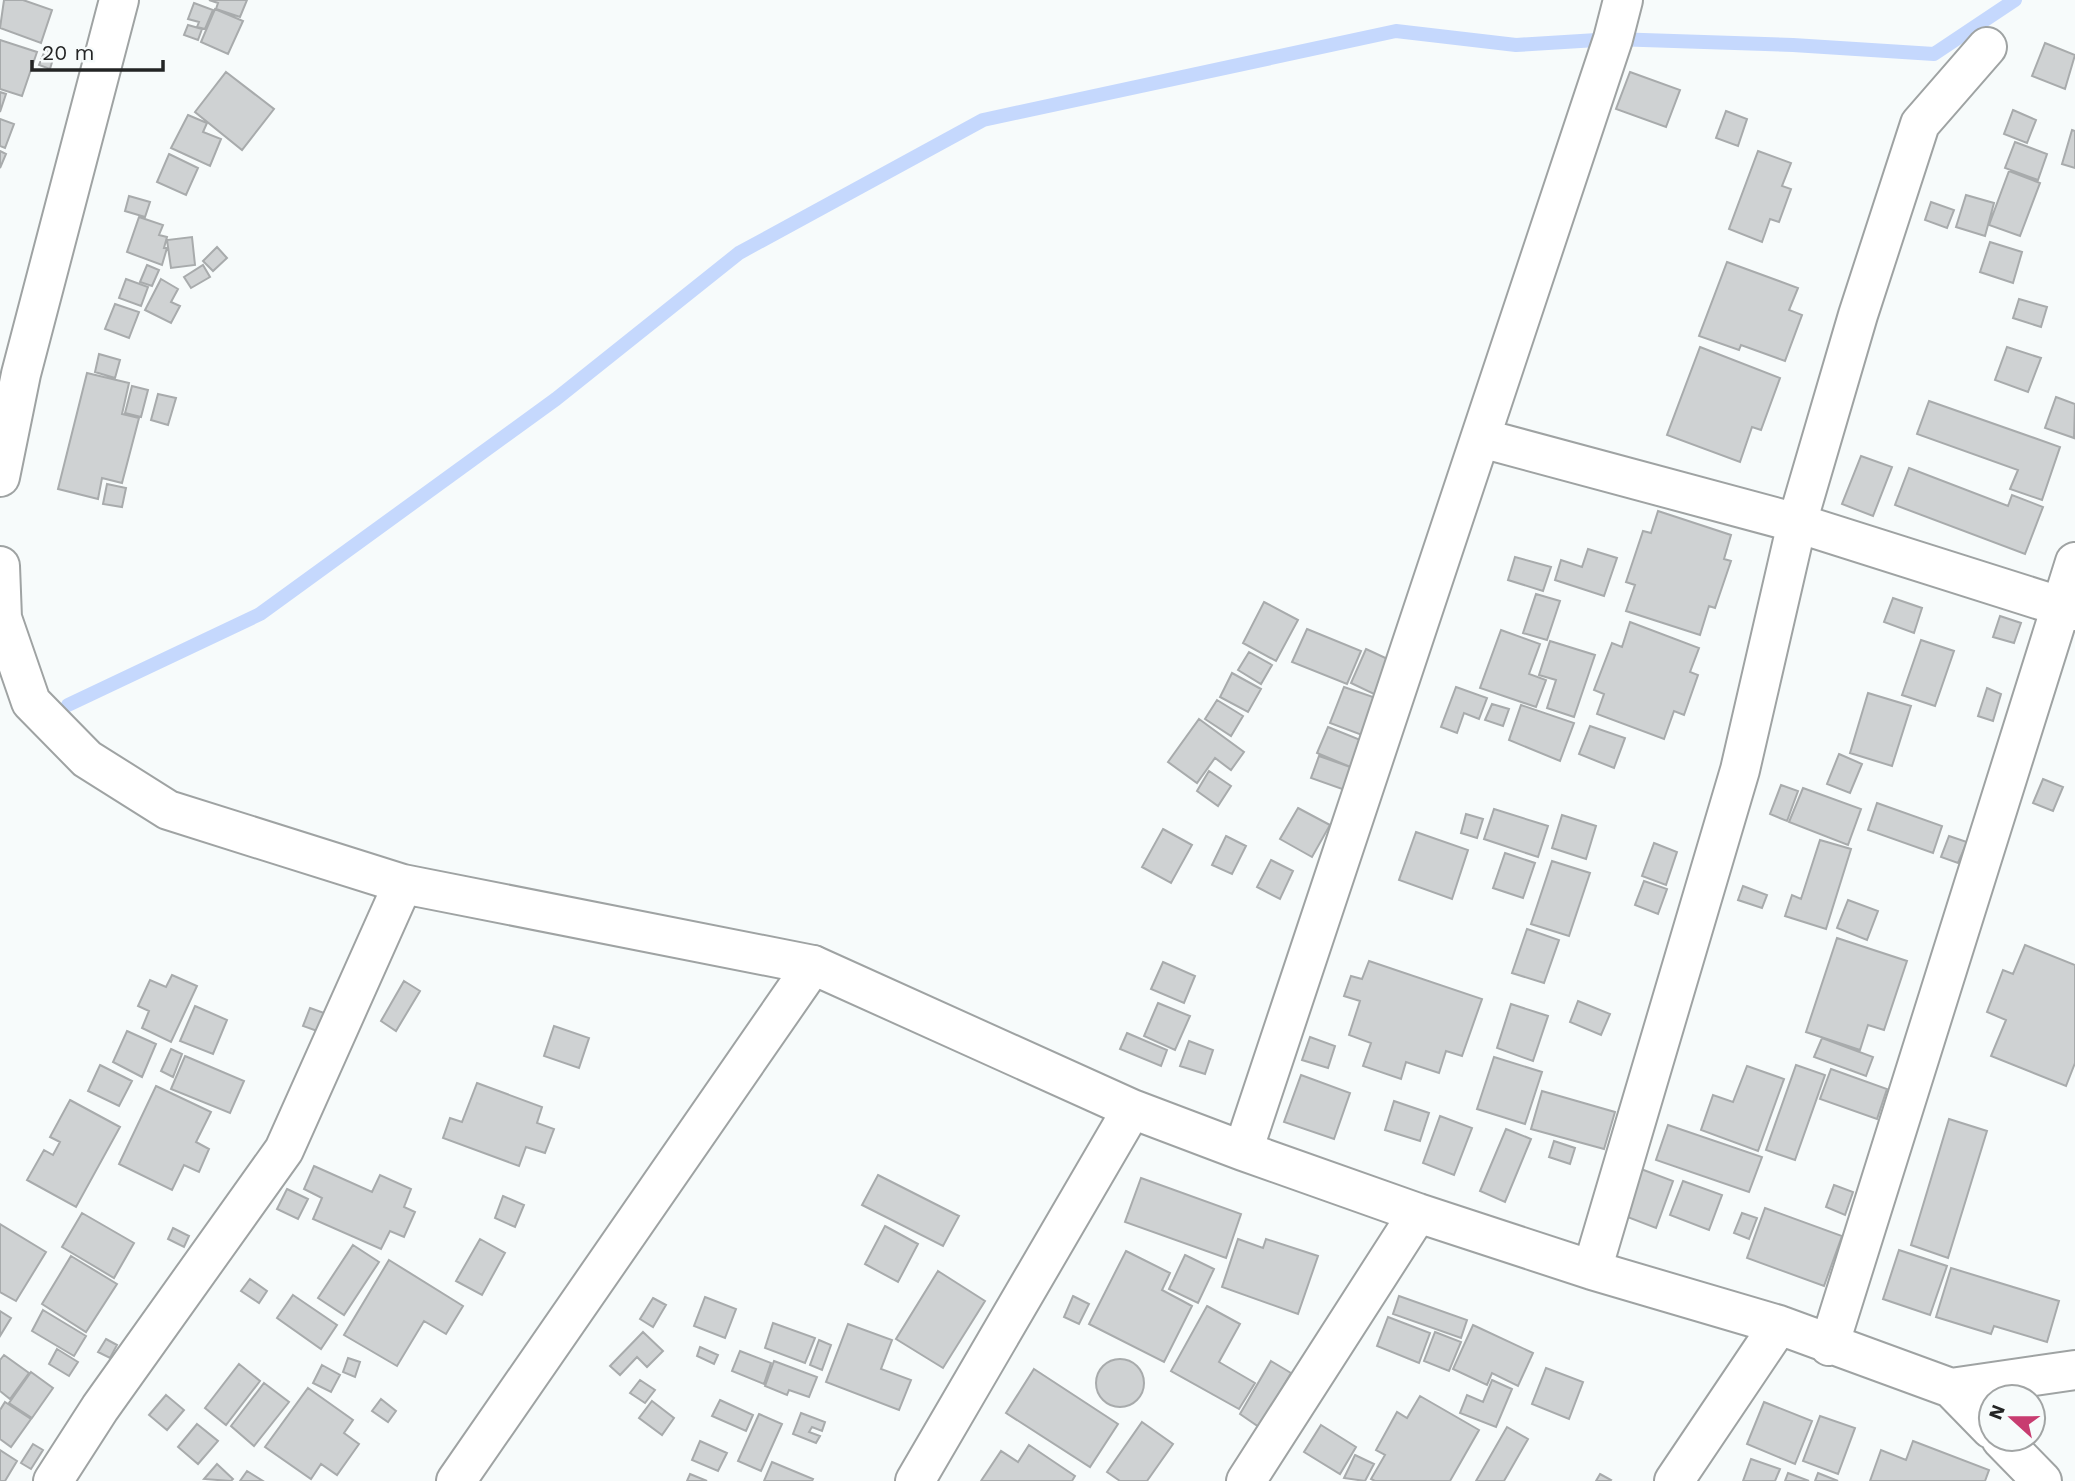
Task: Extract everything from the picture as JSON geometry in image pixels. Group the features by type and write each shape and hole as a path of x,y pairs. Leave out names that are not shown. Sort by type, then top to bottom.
{"street":[{"path":"0,477 21,374 119,0"},
{"path":"1243,1151 1613,39 1623,0"},
{"path":"1592,1270 1740,770 1797,523 1858,315 1920,124 1987,47"},
{"path":"1481,438 1797,523 2069,609"},
{"path":"1829,1346 2069,609 2075,562"},
{"path":"0,566 2,618 31,702 87,759 168,810 404,884 813,965 1132,1109 1418,1213 1592,1270 1779,1325 1829,1346 1951,1388 1977,1415"},
{"path":"53,1481 100,1408 284,1150 404,884"},
{"path":"456,1481 813,965"},
{"path":"915,1481 1132,1109"},
{"path":"1246,1481 1418,1213"},
{"path":"1674,1481 1779,1325"},
{"path":"1951,1388 2075,1370"},
{"path":"2015,1453 2042,1481"}],"building":[{"path":"4,0 23,0 52,10 41,43 0,28"},
{"path":"209,0 247,0 240,17 216,9 218,3"},
{"path":"194,3 213,10 205,29 197,27 199,22 188,19"},
{"path":"215,9 243,21 228,54 201,42"},
{"path":"188,25 202,29 198,40 184,35"},
{"path":"0,40 37,52 22,96 0,89"},
{"path":"2045,43 2075,55 2065,89 2032,76"},
{"path":"46,48 55,52 50,69 39,65"},
{"path":"226,72 274,109 242,150 195,112"},
{"path":"1630,72 1680,90 1666,127 1616,109"},
{"path":"0,92 6,94 0,112"},
{"path":"2013,110 2036,120 2027,143 2004,134"},
{"path":"1726,111 1747,119 1738,146 1716,138"},
{"path":"188,115 207,123 203,132 221,139 210,166 171,148"},
{"path":"0,119 14,124 5,148 0,146"},
{"path":"2072,130 2075,131 2075,168 2062,164"},
{"path":"2015,142 2047,154 2038,180 2005,168"},
{"path":"0,151 6,154 0,168"},
{"path":"1758,151 1791,163 1782,186 1791,189 1779,222 1770,219 1762,242 1729,229"},
{"path":"169,154 198,168 186,195 157,182"},
{"path":"2009,171 2040,183 2020,236 1989,225"},
{"path":"1966,195 1994,203 1985,236 1956,227"},
{"path":"129,196 150,202 145,217 125,211"},
{"path":"1931,202 1954,210 1947,228 1925,220"},
{"path":"139,217 163,225 159,235 167,237 164,248 167,248 162,265 127,252"},
{"path":"192,237 195,265 171,268 167,240"},
{"path":"1990,242 2022,252 2013,283 1980,272"},
{"path":"217,247 227,258 213,271 203,261"},
{"path":"1727,262 1798,288 1789,310 1802,315 1785,361 1741,345 1739,350 1699,336"},
{"path":"147,265 159,270 152,286 140,282"},
{"path":"203,265 210,277 191,288 184,277"},
{"path":"126,279 148,287 141,306 119,298"},
{"path":"161,279 178,289 171,302 180,306 171,323 145,310"},
{"path":"2019,299 2047,307 2041,327 2013,318"},
{"path":"115,304 139,312 129,338 105,329"},
{"path":"1700,347 1780,378 1761,430 1752,427 1740,462 1667,435"},
{"path":"2007,347 2041,358 2028,392 1995,380"},
{"path":"99,354 120,360 115,378 95,372"},
{"path":"87,373 129,383 122,414 139,418 122,483 102,478 98,499 58,489"},
{"path":"132,386 148,390 141,417 125,413"},
{"path":"158,394 176,398 168,425 151,420"},
{"path":"2056,397 2075,404 2074,438 2045,428"},
{"path":"1929,401 2060,447 2042,500 2010,489 2018,470 1917,434"},
{"path":"1861,456 1892,467 1873,516 1842,504"},
{"path":"1909,468 2008,506 2012,495 2043,507 2025,554 1895,505"},
{"path":"107,484 126,488 122,507 103,504"},
{"path":"1658,511 1731,535 1724,559 1731,561 1715,608 1709,606 1700,635 1626,611 1635,585 1626,582 1643,531 1651,533"},
{"path":"1588,549 1617,558 1604,596 1555,580 1561,560 1582,567"},
{"path":"1515,557 1551,567 1543,591 1508,580"},
{"path":"1536,594 1560,601 1547,640 1523,633"},
{"path":"1893,598 1922,608 1914,633 1884,622"},
{"path":"1264,602 1298,620 1276,661 1243,643"},
{"path":"2000,616 2021,623 2014,643 1993,637"},
{"path":"1630,622 1699,648 1690,672 1698,675 1684,715 1674,711 1664,739 1597,714 1604,694 1594,690 1612,643 1622,647"},
{"path":"1307,629 1361,651 1347,684 1292,662"},
{"path":"1501,630 1540,644 1529,674 1546,680 1536,707 1480,688"},
{"path":"1921,640 1954,651 1935,706 1902,695"},
{"path":"1550,641 1595,655 1574,717 1547,708 1556,680 1539,675"},
{"path":"1366,649 1392,661 1376,695 1351,683"},
{"path":"1249,652 1272,665 1261,684 1238,670"},
{"path":"1232,673 1261,689 1248,712 1220,697"},
{"path":"1344,687 1376,698 1362,735 1330,723"},
{"path":"1456,687 1487,698 1479,719 1464,713 1457,733 1441,727"},
{"path":"1987,688 2001,694 1993,721 1978,716"},
{"path":"1868,693 1911,706 1892,766 1850,753"},
{"path":"1217,700 1243,716 1231,736 1205,719"},
{"path":"1492,704 1509,709 1503,726 1485,720"},
{"path":"1521,705 1574,723 1560,761 1509,740"},
{"path":"1199,719 1244,752 1231,770 1215,758 1197,783 1168,762"},
{"path":"1590,726 1625,738 1614,768 1579,754"},
{"path":"1328,727 1363,741 1353,768 1317,753"},
{"path":"1839,754 1862,764 1850,793 1827,784"},
{"path":"1319,756 1353,768 1345,790 1311,778"},
{"path":"1209,771 1231,786 1218,806 1197,791"},
{"path":"2043,779 2063,787 2053,811 2033,803"},
{"path":"1781,785 1798,791 1787,821 1770,814"},
{"path":"1803,788 1861,809 1848,845 1789,822"},
{"path":"1877,803 1942,826 1933,853 1868,830"},
{"path":"1298,808 1330,825 1312,857 1280,839"},
{"path":"1494,809 1548,826 1538,857 1484,839"},
{"path":"1466,814 1483,819 1477,838 1461,833"},
{"path":"1562,815 1596,826 1586,859 1552,848"},
{"path":"1163,829 1192,845 1171,883 1142,867"},
{"path":"1416,832 1468,850 1452,899 1399,880"},
{"path":"1226,836 1246,846 1232,874 1212,865"},
{"path":"1949,836 1967,842 1958,863 1941,857"},
{"path":"1820,840 1851,849 1826,929 1785,916 1792,895 1801,899"},
{"path":"1654,843 1677,852 1666,885 1642,876"},
{"path":"1505,853 1535,863 1523,898 1493,888"},
{"path":"1271,860 1293,871 1280,899 1257,887"},
{"path":"1552,861 1590,873 1569,936 1531,924"},
{"path":"1644,881 1667,889 1658,914 1635,905"},
{"path":"1743,886 1767,895 1762,908 1738,900"},
{"path":"1848,900 1878,911 1867,940 1837,928"},
{"path":"1527,929 1559,940 1544,983 1512,973"},
{"path":"1837,938 1907,961 1884,1030 1868,1025 1860,1050 1806,1032"},
{"path":"2025,945 2075,965 2075,1063 2066,1086 1991,1056 2006,1020 1987,1012 2003,970 2013,974"},
{"path":"1369,961 1482,999 1462,1056 1446,1051 1439,1073 1406,1062 1401,1079 1363,1066 1371,1043 1349,1035 1360,1001 1344,996 1351,976 1362,979"},
{"path":"1163,962 1195,976 1184,1003 1151,989"},
{"path":"172,975 197,986 171,1042 142,1028 149,1011 138,1006 150,980 166,987"},
{"path":"404,981 420,991 396,1031 381,1021"},
{"path":"1578,1001 1610,1014 1601,1035 1570,1022"},
{"path":"1158,1003 1190,1016 1175,1050 1144,1036"},
{"path":"1511,1004 1548,1016 1533,1061 1497,1048"},
{"path":"195,1006 227,1020 213,1054 180,1041"},
{"path":"310,1008 327,1014 320,1032 303,1026"},
{"path":"554,1026 589,1038 579,1068 544,1056"},
{"path":"127,1031 156,1044 142,1077 113,1062"},
{"path":"1127,1033 1167,1050 1161,1066 1120,1049"},
{"path":"1310,1037 1335,1046 1328,1068 1302,1060"},
{"path":"1822,1038 1873,1057 1866,1076 1814,1057"},
{"path":"1189,1041 1213,1050 1205,1074 1180,1066"},
{"path":"171,1049 182,1054 173,1077 161,1071"},
{"path":"185,1056 244,1081 230,1113 171,1089"},
{"path":"1494,1057 1542,1072 1525,1124 1477,1109"},
{"path":"100,1065 132,1081 119,1106 88,1091"},
{"path":"1796,1065 1825,1075 1795,1160 1766,1150"},
{"path":"1747,1066 1784,1079 1758,1151 1701,1130 1713,1095 1733,1102"},
{"path":"1831,1069 1887,1089 1877,1119 1820,1099"},
{"path":"1301,1075 1350,1093 1334,1139 1284,1122"},
{"path":"477,1083 542,1107 537,1123 554,1129 545,1153 526,1147 519,1166 443,1138 450,1118 462,1122"},
{"path":"156,1086 211,1112 196,1142 209,1149 199,1172 184,1165 172,1190 119,1164"},
{"path":"1542,1091 1615,1112 1604,1149 1531,1129"},
{"path":"70,1100 120,1127 76,1207 27,1180 44,1150 53,1155 60,1142 50,1137"},
{"path":"1394,1101 1429,1113 1420,1141 1385,1130"},
{"path":"1440,1116 1472,1128 1454,1175 1423,1163"},
{"path":"1949,1119 1987,1131 1948,1258 1911,1245"},
{"path":"1668,1125 1762,1157 1749,1192 1656,1160"},
{"path":"1506,1129 1531,1139 1505,1202 1480,1191"},
{"path":"1554,1141 1575,1148 1570,1164 1549,1157"},
{"path":"314,1166 372,1192 380,1175 411,1189 404,1207 415,1212 404,1237 390,1231 381,1249 313,1219 322,1198 304,1189"},
{"path":"1633,1166 1673,1181 1656,1228 1617,1213"},
{"path":"878,1175 959,1216 943,1246 862,1205"},
{"path":"1141,1178 1241,1214 1226,1258 1125,1222"},
{"path":"1683,1181 1722,1195 1709,1230 1670,1215"},
{"path":"1834,1185 1853,1192 1845,1215 1826,1207"},
{"path":"287,1189 308,1199 298,1219 277,1209"},
{"path":"503,1196 524,1205 515,1227 495,1218"},
{"path":"1765,1208 1842,1236 1824,1286 1747,1258"},
{"path":"82,1213 134,1243 114,1278 62,1247"},
{"path":"1742,1213 1757,1218 1749,1239 1734,1233"},
{"path":"0,1224 46,1252 16,1301 0,1292"},
{"path":"885,1226 918,1244 898,1282 865,1264"},
{"path":"173,1228 189,1236 184,1247 168,1239"},
{"path":"480,1239 505,1253 482,1295 456,1281"},
{"path":"1238,1239 1263,1248 1266,1239 1318,1256 1298,1314 1222,1287"},
{"path":"353,1245 379,1262 344,1315 318,1298"},
{"path":"1899,1250 1947,1266 1930,1315 1883,1299"},
{"path":"1126,1251 1170,1273 1162,1290 1192,1306 1164,1362 1089,1324"},
{"path":"1185,1255 1214,1269 1198,1303 1169,1289"},
{"path":"71,1256 117,1284 86,1332 42,1304"},
{"path":"389,1260 463,1306 446,1334 424,1321 397,1366 344,1335"},
{"path":"1951,1268 2059,1301 2047,1342 1994,1326 1991,1334 1936,1317"},
{"path":"938,1271 985,1301 943,1368 896,1339"},
{"path":"250,1279 267,1291 259,1303 241,1291"},
{"path":"293,1295 337,1325 321,1349 277,1318"},
{"path":"1073,1296 1089,1304 1079,1324 1064,1317"},
{"path":"1399,1296 1467,1320 1461,1338 1393,1314"},
{"path":"705,1297 736,1309 725,1338 694,1326"},
{"path":"653,1298 666,1305 653,1327 640,1319"},
{"path":"1207,1306 1240,1324 1219,1362 1255,1383 1239,1409 1171,1371"},
{"path":"43,1310 86,1336 74,1356 32,1331"},
{"path":"0,1311 11,1318 0,1336"},
{"path":"1388,1317 1430,1333 1419,1363 1377,1346"},
{"path":"773,1323 815,1338 805,1363 765,1348"},
{"path":"848,1324 892,1340 881,1369 911,1380 899,1410 826,1382"},
{"path":"1473,1325 1533,1353 1518,1386 1492,1373 1487,1385 1453,1369"},
{"path":"643,1332 663,1351 647,1367 637,1357 620,1375 610,1366"},
{"path":"1435,1332 1461,1342 1449,1371 1424,1361"},
{"path":"106,1339 117,1345 110,1358 98,1352"},
{"path":"819,1340 831,1345 822,1370 810,1365"},
{"path":"700,1347 718,1355 714,1364 697,1356"},
{"path":"57,1349 78,1362 69,1376 49,1364"},
{"path":"740,1351 771,1363 764,1384 732,1371"},
{"path":"4,1355 29,1373 10,1399 0,1391 0,1360"},
{"path":"348,1358 360,1362 355,1377 343,1372"},
{"path":"1120,1359 1137,1366 1144,1383 1137,1400 1120,1407 1103,1400 1096,1383 1103,1366"},
{"path":"774,1361 817,1377 809,1397 789,1390 787,1395 765,1386"},
{"path":"1271,1361 1291,1373 1259,1427 1240,1414"},
{"path":"239,1364 260,1381 226,1425 205,1408"},
{"path":"322,1365 340,1375 331,1392 313,1383"},
{"path":"1546,1368 1583,1382 1569,1419 1532,1404"},
{"path":"1034,1369 1118,1424 1090,1467 1006,1413"},
{"path":"31,1372 53,1388 32,1418 9,1403"},
{"path":"640,1380 655,1390 645,1403 630,1393"},
{"path":"1492,1380 1512,1389 1496,1427 1460,1413 1467,1395 1483,1402"},
{"path":"264,1383 289,1402 254,1446 231,1426"},
{"path":"308,1388 353,1420 344,1433 359,1444 337,1475 321,1464 311,1479 265,1447"},
{"path":"166,1395 184,1410 167,1430 149,1415"},
{"path":"1420,1396 1479,1430 1450,1481 1371,1479 1385,1455 1376,1450 1397,1412 1407,1418"},
{"path":"381,1399 396,1411 388,1422 372,1411"},
{"path":"720,1400 753,1415 746,1431 712,1416"},
{"path":"652,1401 674,1418 662,1435 639,1418"},
{"path":"5,1402 31,1419 11,1447 0,1439 0,1410"},
{"path":"1764,1402 1812,1421 1795,1464 1747,1444"},
{"path":"801,1413 825,1422 822,1431 812,1427 809,1432 820,1436 816,1443 793,1434"},
{"path":"759,1414 782,1424 761,1471 738,1461"},
{"path":"1820,1416 1855,1428 1838,1474 1803,1461"},
{"path":"1142,1422 1173,1444 1147,1481 1120,1481 1107,1472"},
{"path":"197,1424 218,1441 198,1464 178,1447"},
{"path":"1321,1425 1356,1447 1340,1474 1304,1452"},
{"path":"1507,1427 1528,1439 1504,1481 1476,1481"},
{"path":"700,1441 727,1453 718,1471 692,1460"},
{"path":"1913,1441 1989,1470 1985,1481 1870,1481 1881,1450 1906,1460"},
{"path":"33,1444 43,1450 31,1469 21,1463"},
{"path":"1029,1445 1075,1476 1072,1481 981,1481 1001,1451 1018,1462"},
{"path":"0,1450 17,1461 5,1481 0,1481"},
{"path":"1355,1455 1374,1464 1365,1481 1344,1478"},
{"path":"1751,1459 1780,1469 1775,1481 1743,1481"},
{"path":"772,1462 813,1479 764,1481"},
{"path":"217,1464 233,1479 231,1481 204,1479"},
{"path":"247,1471 263,1481 240,1481"},
{"path":"1788,1473 1809,1481 1785,1481"},
{"path":"1818,1473 1838,1481 1815,1481"},
{"path":"690,1474 707,1481 687,1481"},
{"path":"1600,1474 1611,1480 1596,1481"}],"waterway":[{"path":"68,705 260,614 556,399 739,253 983,120 1396,31 1516,45 1613,39 1793,45 1934,54 2015,0"}]}
